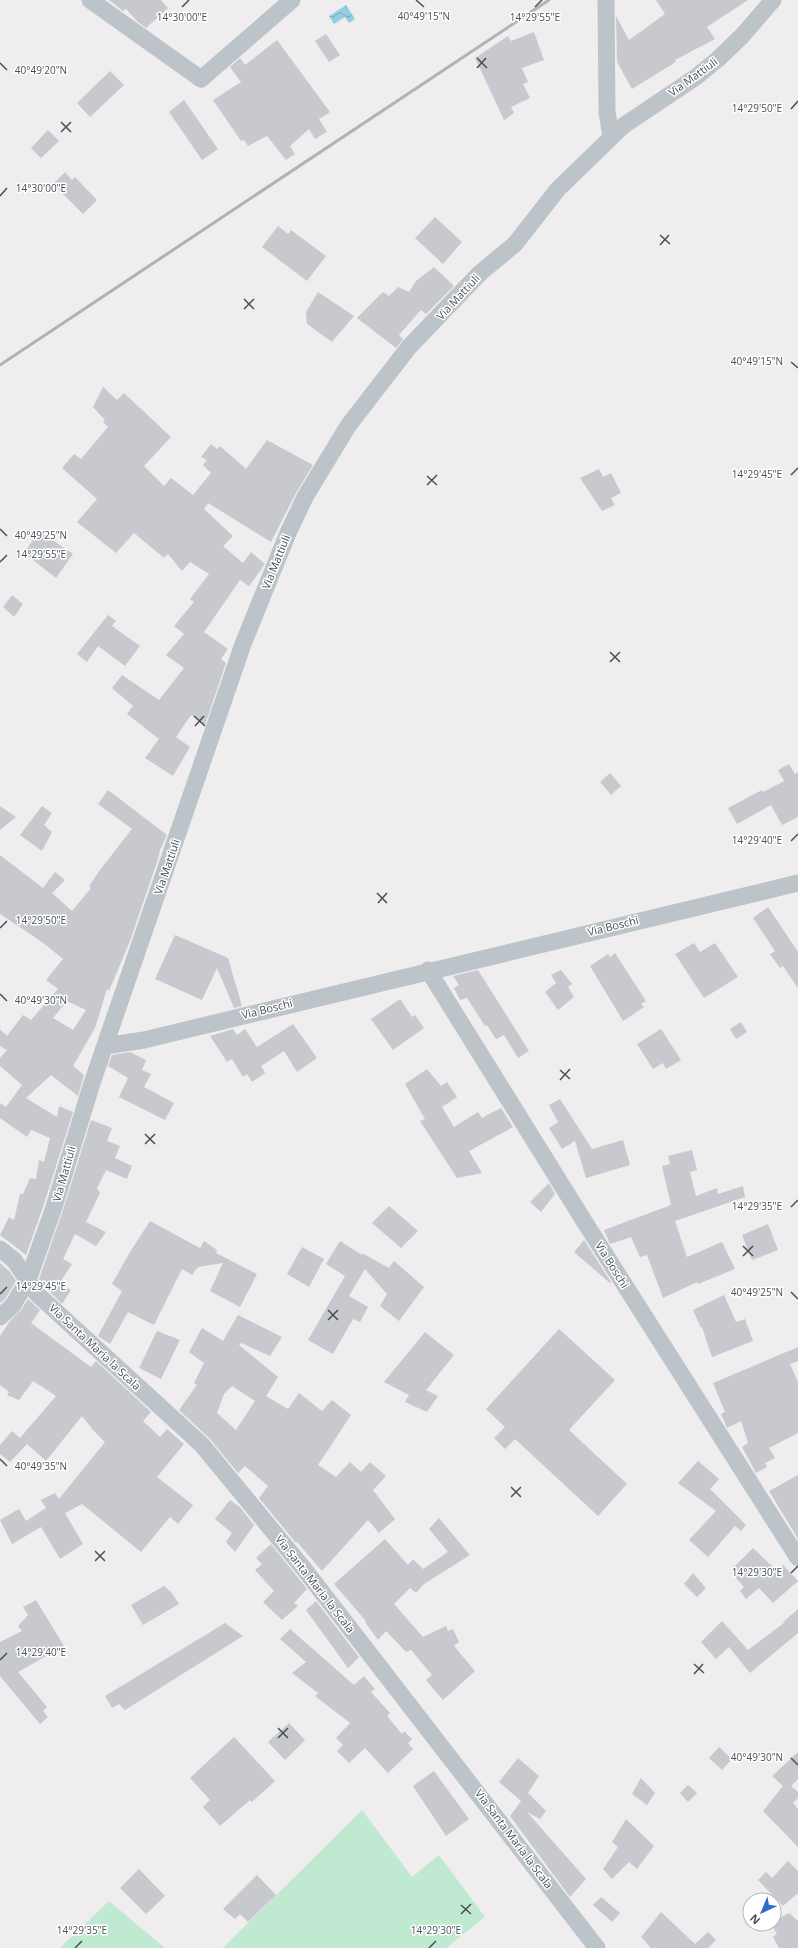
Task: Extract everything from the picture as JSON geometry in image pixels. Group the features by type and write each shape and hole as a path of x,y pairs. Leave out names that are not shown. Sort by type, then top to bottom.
{"street":[{"path":"90,0 201,79 292,0"},
{"path":"606,0 607,112 612,137"},
{"name":"Via Mattiuli","path":"0,1318 13,1305 28,1280 54,1207 105,1046 243,644 288,533 305,497 348,426 409,347 480,274 515,244 558,190 623,126 696,77 718,59 742,36 773,0"},
{"name":"Via Boschi","path":"105,1046 144,1040 428,970 798,883"},
{"name":"Via Boschi","path":"428,970 580,1214 798,1558"},
{"name":"Via Santa Maria la Scala","path":"0,1250 14,1260 37,1294 202,1445 304,1569 597,1948"}],"green space":[{"path":"362,1810 412,1877 439,1855 485,1917 446,1948 223,1948"},
{"path":"109,1901 165,1948 60,1948"}],"water":[{"path":"346,5 355,19 349,23 345,17 334,24 329,16"}],"building":[{"path":"109,0 161,0 168,8 146,28 126,9 123,11"},
{"path":"656,0 748,0 707,27 715,39 675,60 676,62 632,89 617,62 616,16 629,40 665,14"},
{"path":"534,32 544,60 522,68 528,82 523,84 530,98 511,107 514,113 504,120 475,58 508,36 511,41"},
{"path":"326,34 340,55 329,62 315,41"},
{"path":"277,40 330,112 319,119 327,132 315,139 309,129 290,146 295,154 286,160 267,136 248,146 244,140 241,141 213,100 241,82 230,67 240,58 245,65"},
{"path":"110,71 124,85 90,117 77,103"},
{"path":"184,100 218,149 202,160 169,112"},
{"path":"48,130 59,141 41,158 31,148"},
{"path":"65,172 72,180 75,177 97,200 83,214 53,184"},
{"path":"435,217 462,242 443,264 415,238"},
{"path":"278,226 288,234 291,230 326,256 307,281 262,247"},
{"path":"434,267 454,286 426,314 421,310 399,335 403,339 396,348 357,318 383,292 389,296 398,287 409,292 416,281"},
{"path":"318,292 354,316 332,342 307,324 306,312"},
{"path":"103,387 117,400 124,393 171,437 144,466 164,486 171,478 193,495 211,473 203,465 207,460 201,457 211,444 217,449 220,446 246,469 267,440 313,465 296,493 271,542 208,503 204,509 233,536 223,546 243,563 251,552 265,564 249,586 240,580 204,632 228,649 221,659 226,663 205,725 191,715 176,737 190,747 173,776 145,758 159,739 127,714 133,706 112,688 122,675 159,700 184,668 166,655 184,634 174,626 194,602 190,599 209,574 190,562 182,571 168,554 164,558 134,533 116,553 77,522 97,499 62,468 74,454 81,459 108,427 103,422 105,420 93,407"},
{"path":"599,469 603,477 611,473 621,493 611,498 615,505 602,511 580,478"},
{"path":"39,531 73,554 56,578 24,553"},
{"path":"12,595 23,604 14,617 3,607"},
{"path":"108,615 116,621 112,626 140,646 125,666 98,646 87,662 77,654"},
{"path":"789,764 795,774 798,772 798,817 782,825 771,805 737,824 728,808 762,790 763,792 784,781 778,770"},
{"path":"610,773 621,786 611,795 600,782"},
{"path":"108,790 167,835 160,850 130,941 109,991 107,989 95,1028 73,1066 84,1075 78,1096 51,1075 26,1098 57,1117 59,1106 73,1112 26,1255 0,1235 9,1217 14,1220 20,1194 23,1194 30,1178 36,1179 39,1160 44,1162 50,1138 31,1130 27,1137 0,1118 0,1103 6,1107 22,1085 0,1066 0,1058 7,1050 0,1046 0,1029 7,1036 23,1015 31,1020 58,989 46,980 63,959 42,942 0,914 0,855 43,888 55,872 65,880 52,893 72,911 91,888 89,886 100,870 132,829 98,804","holes":["67,1001 86,1010 73,1030 53,1018"]},
{"path":"0,806 16,817 0,830"},
{"path":"42,806 52,813 44,825 52,832 42,851 20,835"},
{"path":"768,907 798,952 798,988 783,966 780,968 770,954 775,951 753,918"},
{"path":"175,935 228,958 242,1006 234,1008 217,968 202,1000 155,979"},
{"path":"694,943 700,952 715,943 738,977 704,998 675,954"},
{"path":"615,953 646,1001 641,1004 644,1007 623,1021 590,966 608,954 610,957"},
{"path":"478,970 529,1051 518,1058 504,1035 496,1039 487,1025 485,1026 467,998 460,1000 454,988 459,985 453,976"},
{"path":"561,970 572,984 568,987 574,997 558,1010 545,992 556,983 551,975"},
{"path":"400,999 412,1017 415,1015 424,1028 393,1050 371,1019"},
{"path":"741,1022 747,1032 736,1039 730,1029"},
{"path":"293,1024 317,1058 297,1072 284,1051 261,1066 265,1073 252,1082 247,1074 243,1077 232,1059 227,1062 210,1036 233,1029 237,1035 245,1029 257,1047"},
{"path":"661,1029 681,1060 666,1069 663,1063 653,1069 637,1044"},
{"path":"130,1052 146,1060 142,1070 151,1074 144,1087 174,1103 165,1120 119,1097 128,1078 108,1066 112,1055"},
{"path":"427,1069 441,1086 447,1082 457,1097 442,1107 454,1127 478,1112 482,1118 501,1108 513,1127 469,1151 482,1173 457,1178 420,1121 425,1119 405,1084"},
{"path":"560,1099 592,1149 623,1140 630,1165 586,1178 575,1141 562,1149 549,1128 558,1122 549,1105"},
{"path":"91,1120 112,1128 107,1141 120,1146 115,1158 132,1166 127,1179 106,1170 97,1188 100,1193 86,1222 106,1232 96,1246 75,1234 63,1259 72,1264 59,1284 71,1290 62,1304 39,1279 63,1210"},
{"path":"692,1150 697,1170 690,1172 696,1196 717,1188 718,1194 743,1186 745,1197 675,1221 687,1257 722,1242 735,1269 698,1284 697,1282 663,1298 647,1255 640,1257 631,1237 610,1244 604,1230 671,1205 662,1166 670,1164 668,1156"},
{"path":"549,1183 555,1194 541,1212 530,1202"},
{"path":"389,1206 418,1231 401,1248 372,1223"},
{"path":"150,1221 200,1248 204,1241 217,1250 216,1253 257,1274 240,1307 210,1291 223,1263 198,1267 192,1275 182,1269 154,1325 128,1312 110,1344 98,1336 122,1291 112,1284"},
{"path":"768,1224 778,1250 752,1260 742,1235"},
{"path":"584,1240 611,1282 610,1283 574,1252"},
{"path":"340,1241 362,1255 362,1253 389,1268 394,1261 424,1287 399,1321 380,1306 387,1294 365,1269 349,1296 368,1307 360,1322 353,1319 333,1354 308,1340 345,1276 326,1264"},
{"path":"302,1247 324,1259 309,1287 287,1274"},
{"path":"0,1263 10,1272 16,1281 5,1299 0,1303"},
{"path":"724,1295 736,1322 745,1319 753,1341 712,1357 702,1327 701,1328 693,1310"},
{"path":"28,1299 40,1310 31,1323 91,1367 96,1361 151,1412 143,1421 160,1437 167,1429 184,1444 157,1477 193,1505 178,1524 170,1517 141,1552 82,1504 65,1513 83,1544 60,1559 41,1527 12,1544 0,1520 19,1509 26,1521 46,1508 41,1500 55,1493 59,1499 105,1442 82,1416 46,1461 27,1444 10,1462 0,1454 0,1445 12,1431 20,1438 56,1396 33,1381 19,1400 7,1395 9,1392 0,1385 0,1336"},
{"path":"238,1315 282,1337 270,1356 241,1343 239,1345 278,1377 266,1396 288,1409 299,1393 322,1411 332,1400 351,1415 318,1465 336,1477 350,1462 361,1472 370,1462 386,1476 373,1490 395,1519 379,1533 368,1520 322,1571 297,1542 296,1543 259,1498 268,1486 245,1466 238,1473 210,1439 179,1410 197,1385 194,1383 204,1363 189,1352 202,1328 223,1341","holes":["232,1386 255,1401 236,1430 217,1413 224,1394"]},
{"path":"559,1329 615,1380 569,1430 627,1484 598,1516 515,1439 505,1449 494,1438 505,1427 486,1409"},
{"path":"157,1331 180,1340 161,1379 139,1368"},
{"path":"425,1332 454,1355 426,1390 438,1396 427,1412 405,1402 409,1395 384,1382"},
{"path":"798,1347 798,1361 790,1364 798,1382 798,1433 769,1448 775,1458 765,1463 767,1467 756,1473 742,1447 748,1443 741,1421 727,1428 721,1414 725,1412 713,1383"},
{"path":"698,1461 719,1479 710,1489 746,1525 741,1531 735,1526 708,1557 689,1540 716,1511 678,1483"},
{"path":"798,1475 798,1539 769,1491"},
{"path":"230,1500 240,1507 254,1525 235,1552 226,1542 232,1533 215,1519"},
{"path":"439,1518 470,1555 424,1584 416,1593 410,1588 394,1604 423,1637 446,1626 448,1631 453,1629 459,1642 454,1646 475,1671 443,1700 426,1680 432,1675 411,1650 406,1652 386,1631 378,1640 365,1622 366,1621 334,1584 385,1539 408,1565 413,1559 423,1569 448,1552 429,1529"},
{"path":"271,1544 307,1589 294,1603 298,1606 282,1620 263,1602 274,1591 255,1570 262,1564 256,1558"},
{"path":"753,1548 776,1570 783,1565 798,1581 773,1603 759,1588 746,1599 740,1591 744,1587 734,1576 738,1572 733,1568"},
{"path":"693,1573 706,1588 697,1597 684,1584"},
{"path":"164,1586 171,1592 179,1604 143,1625 131,1605"},
{"path":"36,1600 64,1646 18,1672 47,1707 43,1711 48,1717 40,1724 0,1676 0,1642 22,1631 18,1626 28,1615 23,1607"},
{"path":"316,1601 359,1657 348,1668 306,1610"},
{"path":"798,1609 798,1633 750,1673 729,1647 716,1659 701,1642 722,1621 748,1650 785,1622 784,1621"},
{"path":"225,1623 243,1636 125,1710 119,1704 112,1708 105,1696"},
{"path":"290,1629 354,1685 364,1676 375,1689 371,1692 390,1713 387,1716 402,1734 404,1731 412,1739 408,1743 413,1749 388,1773 365,1748 349,1763 337,1751 343,1745 336,1738 350,1723 315,1696 318,1693 292,1673 306,1662 280,1639"},
{"path":"289,1723 305,1740 285,1760 268,1742"},
{"path":"234,1737 275,1781 252,1802 250,1800 220,1826 203,1807 210,1800 190,1778"},
{"path":"719,1747 732,1759 722,1770 709,1758"},
{"path":"798,1752 798,1779 791,1786 798,1792 798,1798 793,1803 798,1809 798,1847 763,1811 783,1786 772,1776"},
{"path":"518,1758 539,1776 528,1793 546,1811 540,1819 527,1812 586,1879 570,1897 510,1816 521,1801 499,1782"},
{"path":"434,1771 469,1819 446,1836 413,1786"},
{"path":"641,1778 655,1793 647,1805 632,1794"},
{"path":"688,1785 697,1793 688,1802 680,1793"},
{"path":"626,1819 654,1846 637,1869 629,1862 612,1879 603,1869 618,1847 612,1842"},
{"path":"788,1861 798,1871 798,1893 783,1906 782,1892 770,1892 758,1880 766,1872 772,1878"},
{"path":"139,1869 165,1896 146,1914 120,1888"},
{"path":"257,1875 276,1895 248,1922 240,1914 235,1919 223,1909"},
{"path":"601,1897 620,1913 612,1922 593,1905"},
{"path":"661,1912 695,1944 708,1932 716,1940 708,1948 651,1948 641,1937"},
{"path":"789,1913 798,1921 798,1948 779,1948 773,1937 777,1934 776,1932 782,1932 782,1917"}],"railway":[{"path":"0,365 549,0"}]}
